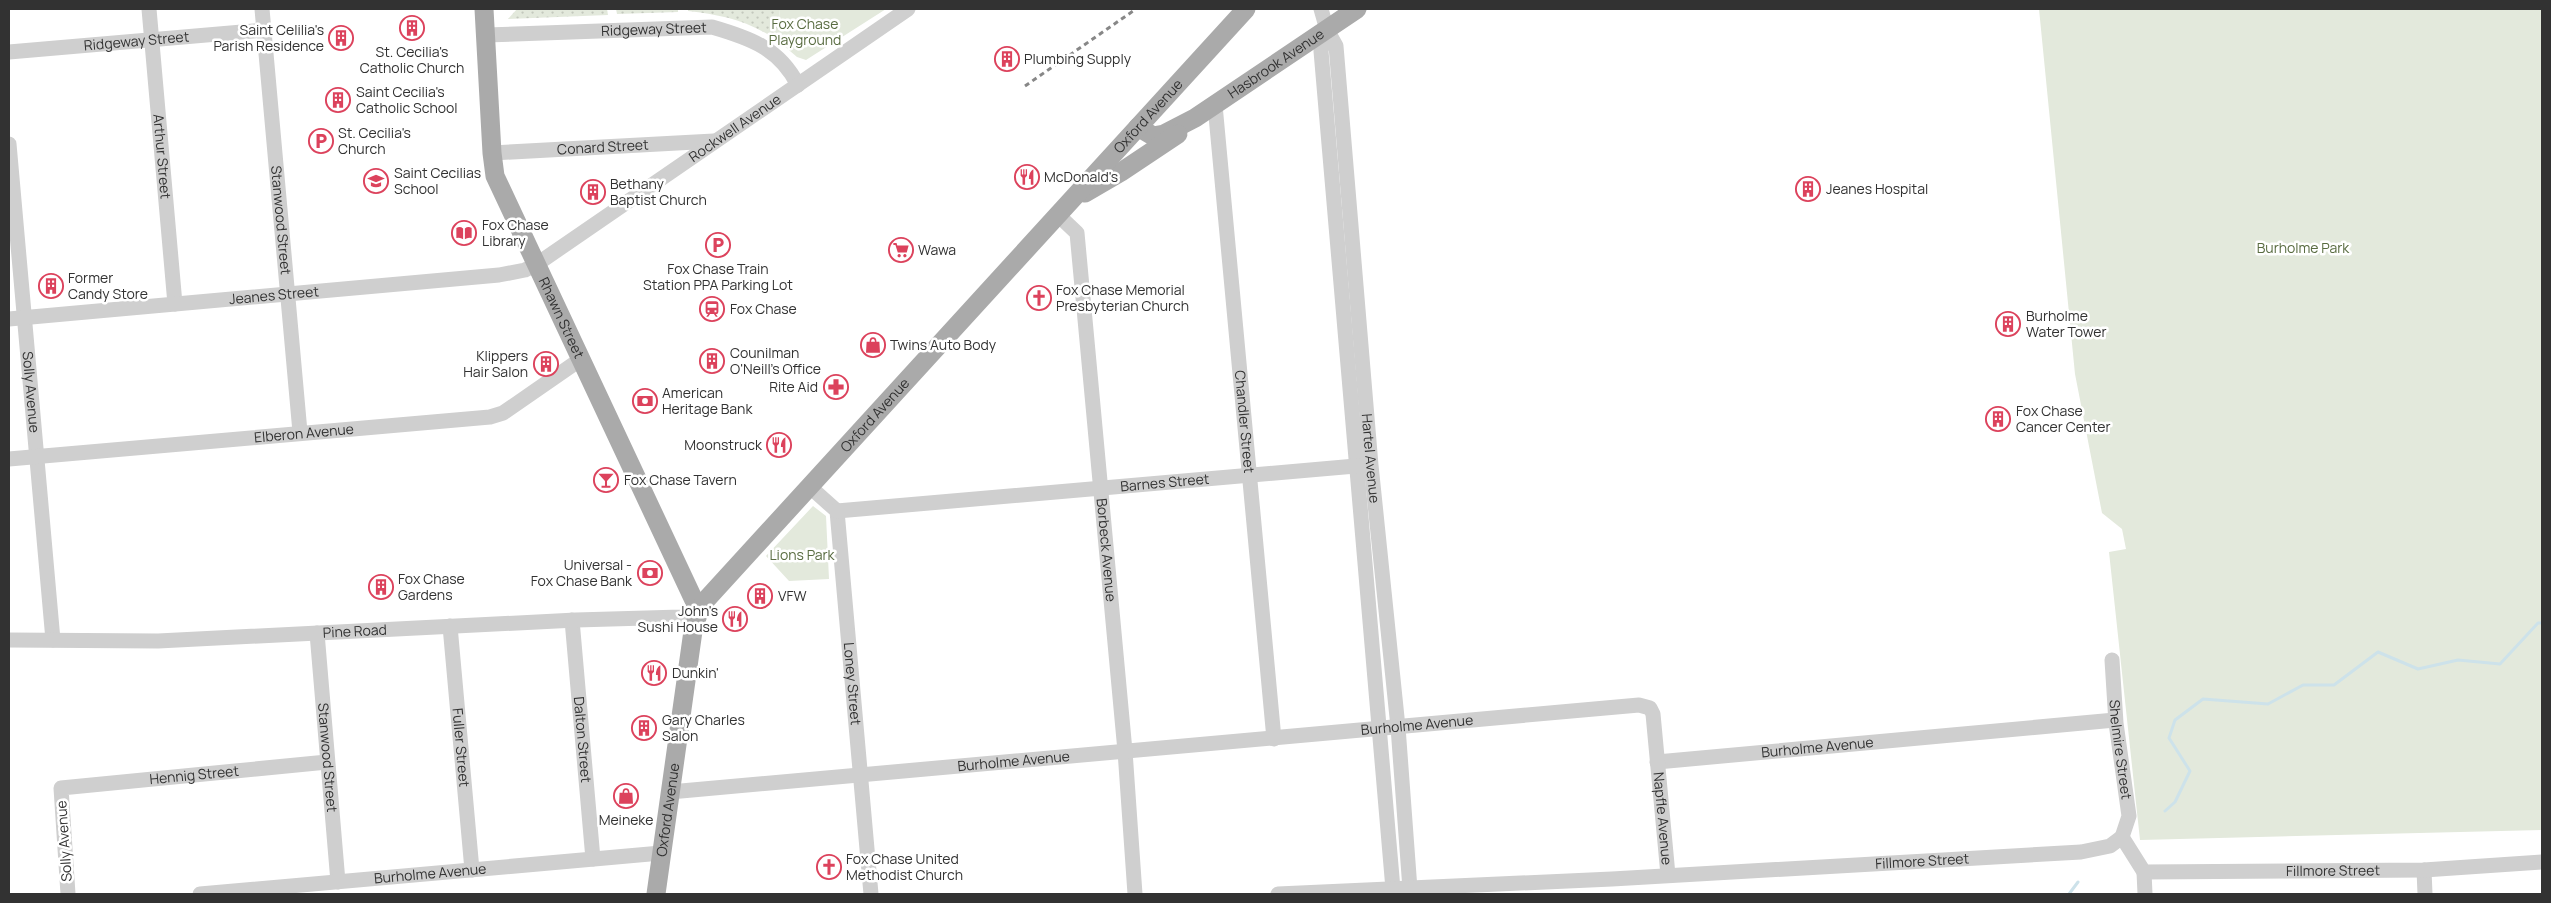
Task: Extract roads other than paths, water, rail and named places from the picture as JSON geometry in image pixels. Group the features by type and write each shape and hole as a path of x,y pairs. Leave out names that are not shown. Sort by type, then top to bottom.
{"main road":[{"name":"Rhawn Street","path":"484,9 495,176 699,611"},
{"name":"Oxford Avenue","path":"656,894 693,631 699,611 712,592 1246,9"},
{"name":"Hasbrook Avenue","path":"1138,127 1149,135 1157,136 1195,118 1357,9"},
{"name":"Hasbrook Avenue","path":"1070,200 1111,178 1170,141 1195,118"}],"street":[{"name":"Arthur Street","path":"149,9 175,304"},
{"name":"Stanwood Street","path":"262,9 286,294 300,432"},
{"name":"Rockwell Avenue","path":"537,264 908,9"},
{"name":"Hartel Avenue","path":"1321,9 1327,30 1336,46 1380,729 1393,889"},
{"name":"Ridgeway Street","path":"486,35 712,27 748,37 784,63 798,85"},
{"name":"Ridgeway Street","path":"9,52 264,30"},
{"name":"Chandler Street","path":"1215,105 1274,739"},
{"name":"Conard Street","path":"492,153 714,141"},
{"name":"Solly Avenue","path":"9,144 16,319 36,457 53,640"},
{"name":"Borbeck Avenue","path":"1057,214 1077,233 1102,487 1136,894"},
{"name":"Jeanes Street","path":"16,319 499,275 525,270 537,264"},
{"name":"Elberon Avenue","path":"9,459 300,432 490,417 503,414 581,359"},
{"name":"Hartel Avenue","path":"1364,465 1398,727 1410,889"},
{"name":"Barnes Street","path":"837,511 1364,465"},
{"path":"809,486 837,511"},
{"name":"Loney Street","path":"837,511 871,894"},
{"name":"Pine Road","path":"9,640 158,641 572,620 681,617 699,611"},
{"name":"Dalton Street","path":"572,620 593,859"},
{"name":"Fuller Street","path":"450,626 472,870"},
{"name":"Stanwood Street","path":"316,633 338,882"},
{"name":"Shelmire Street","path":"2112,660 2116,720 2129,816 2122,837"},
{"name":"Burholme Avenue","path":"670,792 1639,705 1650,708 1653,714 1658,762 2116,720"},
{"name":"Hennig Street","path":"61,788 327,762"},
{"name":"Napfle Avenue","path":"1658,762 1668,875"},
{"name":"Solly Avenue","path":"61,788 68,894"},
{"path":"2122,837 2144,872 2145,894"},
{"name":"Fillmore Street","path":"1278,894 1410,889 2081,852 2110,846 2122,837"},
{"name":"Burholme Avenue","path":"200,894 661,853"},
{"name":"Fillmore Street","path":"2144,872 2424,870 2542,862"},
{"path":"2424,870 2425,894"}],"waterway":[{"path":"2165,811 2175,802 2190,771 2169,738 2175,720 2203,699 2268,704 2303,685 2334,685 2378,652 2418,669 2458,660 2500,664 2538,623 2542,623"},
{"path":"2069,894 2078,882"}],"railway":[{"path":"1025,86 1136,9"}],"place":[{"name":"St. Cecilia's Catholic Church","path":"412,28"},
{"name":"Saint Celilia's Parish Residence","path":"341,38"},
{"name":"Plumbing Supply","path":"1007,59"},
{"name":"Saint Cecilia's Catholic School","path":"338,100"},
{"name":"St. Cecilia's Church","path":"321,141"},
{"name":"McDonald's","path":"1027,177"},
{"name":"Saint Cecilias School","path":"376,181"},
{"name":"Jeanes Hospital","path":"1808,189"},
{"name":"Bethany Baptist Church","path":"593,192"},
{"name":"Fox Chase Library","path":"464,233"},
{"name":"Fox Chase Train Station PPA Parking Lot","path":"718,245"},
{"name":"Wawa","path":"901,250"},
{"name":"Former Candy Store","path":"51,286"},
{"name":"Fox Chase Memorial Presbyterian Church","path":"1039,298"},
{"name":"Fox Chase","path":"712,309"},
{"name":"Burholme Water Tower","path":"2008,324"},
{"name":"Twins Auto Body","path":"873,345"},
{"name":"Counilman O'Neill's Office","path":"712,361"},
{"name":"Klippers Hair Salon","path":"546,364"},
{"name":"Rite Aid","path":"836,387"},
{"name":"American Heritage Bank","path":"645,401"},
{"name":"Fox Chase Cancer Center","path":"1998,419"},
{"name":"Moonstruck","path":"779,445"},
{"name":"Fox Chase Tavern","path":"606,480"},
{"name":"Universal - Fox Chase Bank","path":"650,573"},
{"name":"Fox Chase Gardens","path":"381,587"},
{"name":"VFW","path":"760,596"},
{"name":"John's Sushi House","path":"735,619"},
{"name":"Dunkin'","path":"654,673"},
{"name":"Gary Charles Salon","path":"644,728"},
{"name":"Meineke","path":"626,796"},
{"name":"Fox Chase United Methodist Church","path":"829,867"}],"park label":[{"name":"Fox Chase Playground","path":"805,32"},
{"name":"Burholme Park","path":"2303,248"},
{"name":"Lions Park","path":"802,555"}]}
